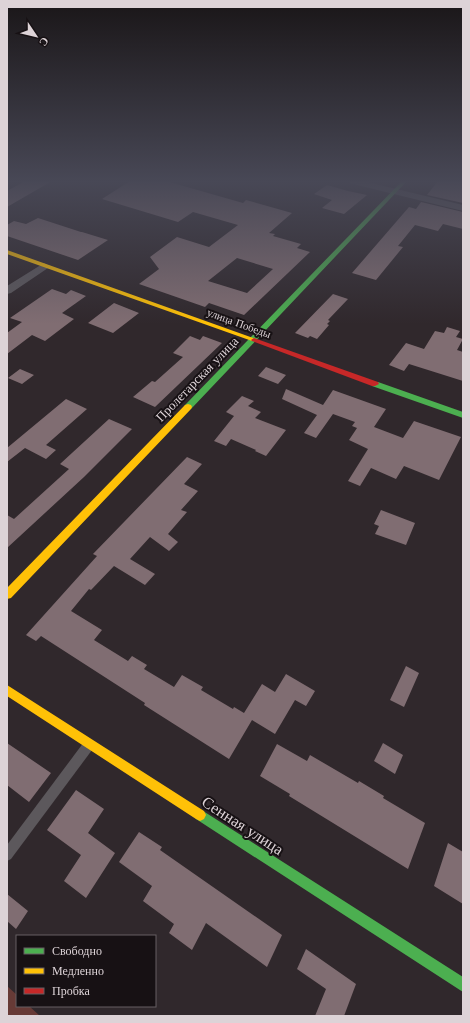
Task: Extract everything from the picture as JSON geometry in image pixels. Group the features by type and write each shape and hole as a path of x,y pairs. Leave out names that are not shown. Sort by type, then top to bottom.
{"street":[{"name":"Пролетарская улица","path":"7,595 359,229"},
{"name":"улица Победы","path":"7,252 463,415"},
{"path":"7,291 44,266"},
{"name":"Сенная улица","path":"7,690 463,985"}],"lane":[{"path":"7,854 90,743"}],"shaded area":[{"path":"7,986 16,994 16,1007 30,1007 40,1016 7,1016"}],"building":[{"path":"7,229 71,229 108,240 78,260 7,236"},
{"path":"233,229 274,229 269,233 275,234 273,236 301,244 297,248 310,252 244,315 209,303 205,307 139,284 159,269 150,257 177,237 209,247","holes":["237,258 273,269 247,293 208,281"]},
{"path":"390,229 412,229 398,246 403,247 376,280 352,273"},
{"path":"429,229 440,229 438,231"},
{"path":"52,289 66,294 71,290 86,296 62,313 74,319 45,341 32,335 7,354 7,333 22,322 10,318"},
{"path":"333,294 348,299 328,320 330,321 327,324 329,325 317,339 310,336 308,338 295,333"},
{"path":"114,303 139,313 113,333 88,323"},
{"path":"447,327 460,331 456,337 463,339 457,350 463,352 463,381 409,364 404,371 389,365 406,343 424,349 435,331 444,333"},
{"path":"190,336 200,340 203,336 222,343 155,407 133,397 152,381 155,382 183,357 173,353"},
{"path":"266,367 286,375 278,384 258,376"},
{"path":"20,369 34,375 22,384 8,378"},
{"path":"286,389 323,405 333,390 386,409 374,427 403,438 414,421 461,437 439,480 404,466 396,479 371,468 360,486 348,481 368,449 349,440 357,428 352,426 355,422 333,414 316,438 304,433 317,415 282,399"},
{"path":"242,396 254,401 248,406 261,412 255,418 286,430 266,456 231,439 226,446 214,441 234,416 226,412"},
{"path":"66,399 87,409 46,445 56,450 46,459 25,448 7,462 7,448"},
{"path":"109,419 132,429 84,477 7,548 7,515 14,519 69,469 60,464"},
{"path":"187,457 202,464 184,484 198,491 181,510 187,512 168,534 178,542 169,551 150,537 130,559 155,574 145,585 114,566 91,590 89,589 71,611 102,630 94,640 128,661 132,656 147,665 144,669 174,687 182,675 203,687 201,690 233,709 234,707 244,713 262,684 275,692 286,674 315,691 306,706 295,700 275,734 252,720 229,759 144,705 145,703 41,636 36,641 26,635 97,556 93,554"},
{"path":"381,510 415,523 406,545 375,534 379,526 374,524"},
{"path":"406,666 419,673 404,707 390,700"},
{"path":"7,743 51,773 29,802 7,785"},
{"path":"383,743 403,755 395,774 374,761"},
{"path":"277,744 307,761 310,755 358,783 359,781 384,796 383,798 425,823 408,869 289,796 290,794 260,776"},
{"path":"76,790 104,809 88,833 115,853 86,898 64,881 81,855 47,830"},
{"path":"139,832 162,847 160,850 282,935 267,967 206,923 192,950 169,933 174,924 143,901 152,886 119,862"},
{"path":"448,843 463,852 463,904 434,886"},
{"path":"7,894 28,911 16,929 7,921"},
{"path":"306,949 356,984 344,1016 315,1016 326,989 297,969"}],"traffic: fast":[{"path":"188,407 359,229"},
{"path":"375,384 463,415"},
{"path":"200,815 463,985"}],"traffic: slow":[{"path":"7,252 254,340"},
{"path":"7,595 188,407"},
{"path":"7,690 200,815"}],"traffic: jam":[{"path":"254,340 375,384"}]}
